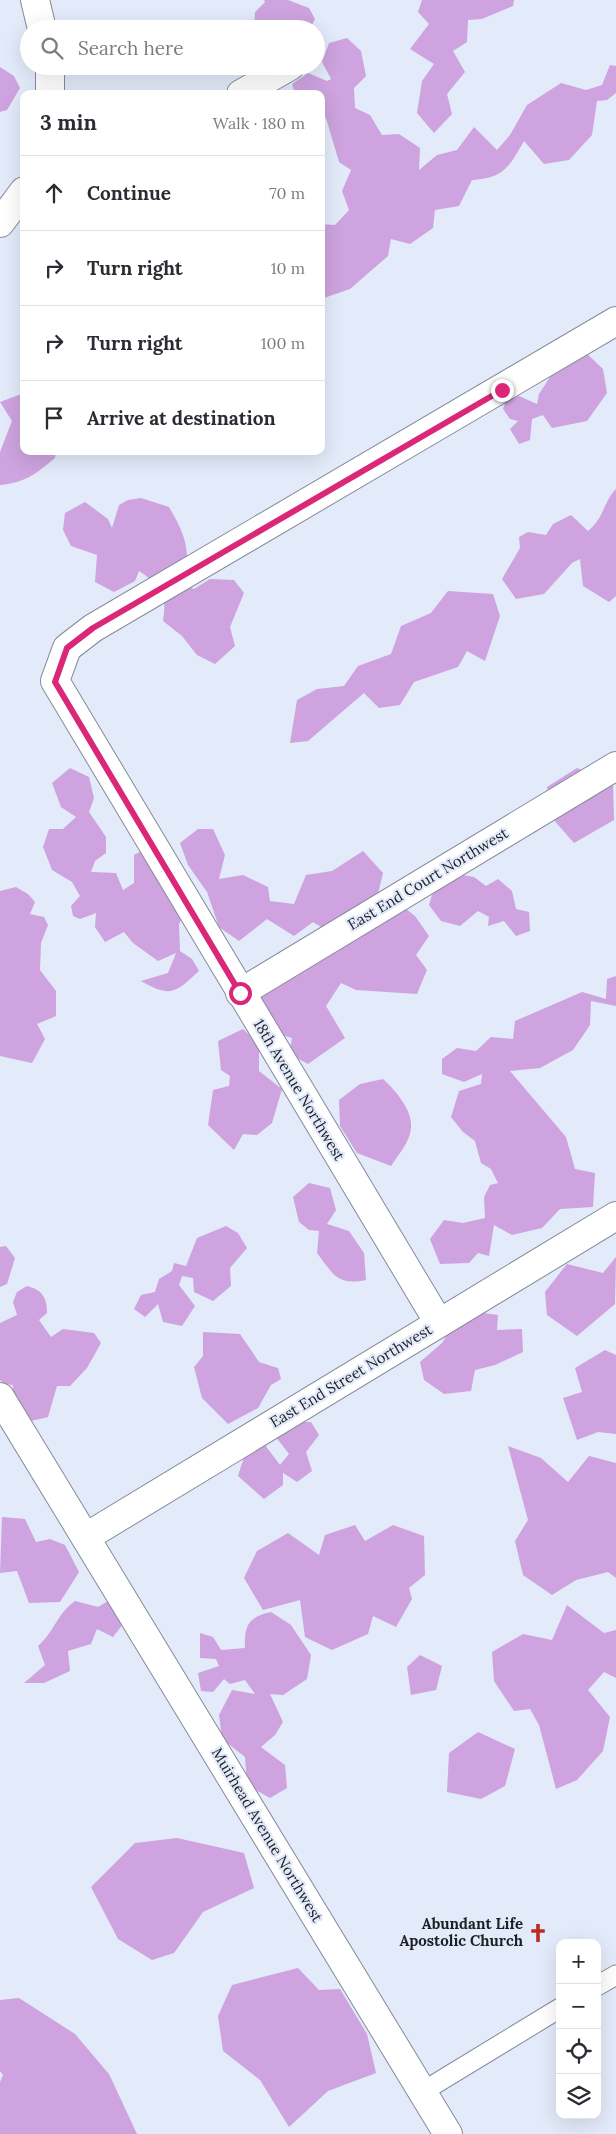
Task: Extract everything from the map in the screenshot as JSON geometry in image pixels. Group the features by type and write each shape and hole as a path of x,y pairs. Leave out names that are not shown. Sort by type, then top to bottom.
{"street":[{"path":"36,0 40,20"},
{"path":"50,75 50,90"},
{"path":"248,90 274,75"},
{"path":"0,223 20,196"},
{"name":"18th Avenue Northwest","path":"439,1323 55,682 67,648 93,628 616,322"},
{"name":"East End Court Northwest","path":"240,993 616,766"},
{"name":"East End Street Northwest","path":"86,1537 616,1216"},
{"name":"Muirhead Avenue Northwest","path":"0,1397 448,2134"}],"lane":[{"path":"600,1984 616,1975"},
{"path":"422,2092 556,2010"}],"shaded area":[{"path":"264,0 288,0 309,8 315,19 255,20 255,12 265,2"},
{"path":"422,0 514,0 513,6 482,19 468,20 467,42 453,51 465,72 447,94 452,114 434,133 417,113 422,81 434,64 410,49 429,24 418,12"},
{"path":"347,38 361,51 366,76 354,88 355,108 370,115 382,135 399,134 420,148 419,170 437,155 457,150 474,127 497,150 510,135 527,105 561,83 586,90 602,85 610,65 616,66 616,93 607,100 597,101 592,135 569,160 544,164 524,141 514,158 499,174 472,180 459,206 435,210 433,228 410,244 391,239 388,256 350,289 325,298 325,224 335,225 349,210 342,191 351,170 339,162 325,117 325,90 294,90 292,84 305,75 313,75 327,81 331,79 325,68 325,54 329,43"},
{"path":"0,67 14,76 20,88 7,110 0,112"},
{"path":"584,351 603,369 607,393 587,421 552,428 543,415 532,419 530,440 519,444 510,429 518,421 510,419 503,409 507,398 519,396 537,404 539,394 563,357"},
{"path":"20,394 20,455 55,455 55,458 30,477 0,485 0,452 12,421 0,402"},
{"path":"616,489 616,596 609,602 583,586 580,559 572,563 544,594 516,599 502,579 520,548 519,537 528,532 546,535 553,524 571,515 588,531 598,520"},
{"path":"141,498 169,507 180,527 187,553 184,585 194,589 210,579 234,580 244,593 230,627 235,646 215,664 197,655 182,636 163,621 164,603 162,591 153,581 139,571 135,581 114,592 95,582 97,555 71,546 63,530 65,513 85,502 108,519 112,528 119,505 128,500"},
{"path":"448,591 493,594 500,616 485,661 467,651 458,667 414,682 400,705 379,708 364,693 308,741 290,743 297,700 317,689 344,686 358,666 391,654 401,626 431,613"},
{"path":"70,768 89,777 94,798 89,812 106,837 106,853 95,861 91,872 116,873 123,890 134,883 134,855 147,848 193,897 179,924 180,951 192,959 199,971 184,984 172,991 159,990 141,981 168,973 176,953 158,961 133,943 124,932 105,942 95,927 96,913 80,919 73,916 71,906 80,896 72,882 52,870 43,847 49,829 63,829 76,817 61,807 52,783"},
{"path":"577,768 613,783 614,820 574,843 553,819 547,787"},
{"path":"198,829 213,829 225,855 219,879 243,875 268,887 270,901 294,904 306,875 332,871 363,851 383,873 375,906 397,902 415,916 429,936 416,955 427,970 417,994 356,990 341,983 326,1006 345,1038 308,1064 289,1054 292,1038 271,1032 256,997 326,930 313,922 294,936 267,919 239,941 219,927 207,892 188,865 180,843"},
{"path":"452,873 474,877 486,886 498,879 512,891 516,909 529,912 530,931 516,936 504,921 488,926 489,917 478,911 460,926 441,921 429,905 436,882"},
{"path":"16,887 28,894 35,902 30,914 44,917 48,925 41,943 40,970 56,991 56,1016 37,1024 45,1039 32,1063 0,1056 0,891"},
{"path":"616,976 616,1006 591,1001 590,1025 573,1050 540,1068 510,1071 566,1137 575,1169 595,1173 593,1207 560,1209 542,1228 512,1235 494,1225 489,1256 478,1253 469,1263 440,1264 430,1239 444,1220 463,1223 485,1218 484,1197 490,1185 498,1183 491,1169 481,1163 475,1141 463,1132 451,1117 459,1091 481,1084 482,1074 464,1082 442,1074 442,1059 457,1048 476,1051 491,1037 513,1039 515,1021 582,992 606,999 607,979"},
{"path":"243,1029 259,1044 259,1071 282,1089 272,1123 257,1135 243,1134 234,1150 208,1125 213,1090 229,1086 230,1076 221,1070 218,1041"},
{"path":"383,1079 406,1107 411,1121 408,1138 391,1166 357,1153 340,1126 339,1100 360,1084"},
{"path":"309,1183 330,1188 336,1210 327,1224 349,1231 364,1253 366,1280 342,1280 332,1272 317,1253 319,1231 309,1230 299,1222 293,1197"},
{"path":"226,1226 238,1233 247,1248 230,1268 231,1286 213,1301 194,1292 193,1278 182,1276 179,1285 195,1306 182,1326 163,1322 158,1304 145,1317 134,1309 141,1295 155,1292 159,1279 172,1271 174,1263 186,1266 197,1238"},
{"path":"6,1246 15,1258 7,1284 0,1287 0,1247"},
{"path":"616,1257 615,1304 577,1336 547,1315 545,1292 567,1264 603,1273"},
{"path":"27,1286 40,1292 45,1298 47,1313 39,1320 51,1337 63,1329 94,1333 101,1343 87,1368 70,1386 57,1386 48,1417 31,1421 12,1397 13,1385 4,1384 0,1380 0,1323 17,1315 13,1302 17,1292"},
{"path":"477,1312 498,1315 497,1330 522,1329 523,1352 495,1365 475,1370 471,1391 444,1394 424,1380 420,1362 442,1343 454,1323"},
{"path":"203,1332 240,1334 259,1362 278,1368 281,1379 271,1385 258,1408 228,1424 202,1398 194,1367 203,1356"},
{"path":"605,1350 616,1355 616,1434 598,1432 577,1440 563,1398 582,1392 575,1368"},
{"path":"286,1422 311,1422 319,1435 306,1452 312,1471 297,1482 283,1473 283,1485 264,1499 238,1476 245,1454 265,1445 280,1465 289,1454 275,1436"},
{"path":"508,1446 541,1458 568,1482 589,1456 616,1463 616,1578 608,1572 576,1580 552,1595 523,1575 515,1541 528,1520"},
{"path":"2,1517 25,1519 36,1542 50,1539 65,1545 79,1572 60,1602 29,1603 17,1571 0,1573"},
{"path":"355,1525 365,1541 393,1525 424,1536 425,1575 409,1588 412,1599 396,1627 373,1616 368,1634 332,1650 305,1637 300,1600 263,1610 244,1578 257,1551 288,1533 319,1555 325,1535"},
{"path":"113,1598 126,1620 113,1637 97,1629 91,1644 68,1651 70,1671 44,1683 24,1683 45,1665 38,1646 69,1606 75,1601 98,1607"},
{"path":"567,1605 604,1633 616,1630 616,1678 604,1672 588,1690 610,1717 603,1751 577,1780 556,1789 539,1725 530,1709 514,1711 494,1681 492,1652 523,1634 552,1640"},
{"path":"271,1612 291,1625 311,1655 307,1679 283,1695 270,1694 283,1722 275,1735 261,1747 285,1765 287,1788 270,1798 247,1785 245,1757 222,1739 219,1715 232,1690 255,1694 245,1680 230,1684 224,1679 213,1692 201,1691 198,1673 219,1666 216,1659 200,1658 200,1633 213,1637 221,1650 245,1648 245,1634 249,1624 257,1617"},
{"path":"420,1655 442,1666 436,1690 411,1695 407,1667"},
{"path":"478,1732 515,1749 505,1786 481,1799 447,1792 449,1753"},
{"path":"177,1838 244,1853 254,1888 203,1912 174,1953 152,1960 118,1939 91,1887 135,1843"},
{"path":"298,1968 319,1990 340,1989 367,2034 376,2073 328,2091 289,2127 260,2080 223,2051 218,2016 232,1985"},
{"path":"19,1998 75,2034 109,2074 137,2134 0,2134 0,2082 3,2075 0,2071 0,2000"}],"place":[{"name":"Abundant Life Apostolic Church","path":"538,1933"}],"route":[{"path":"240,993 55,682 67,648 93,628 502,390"}]}
